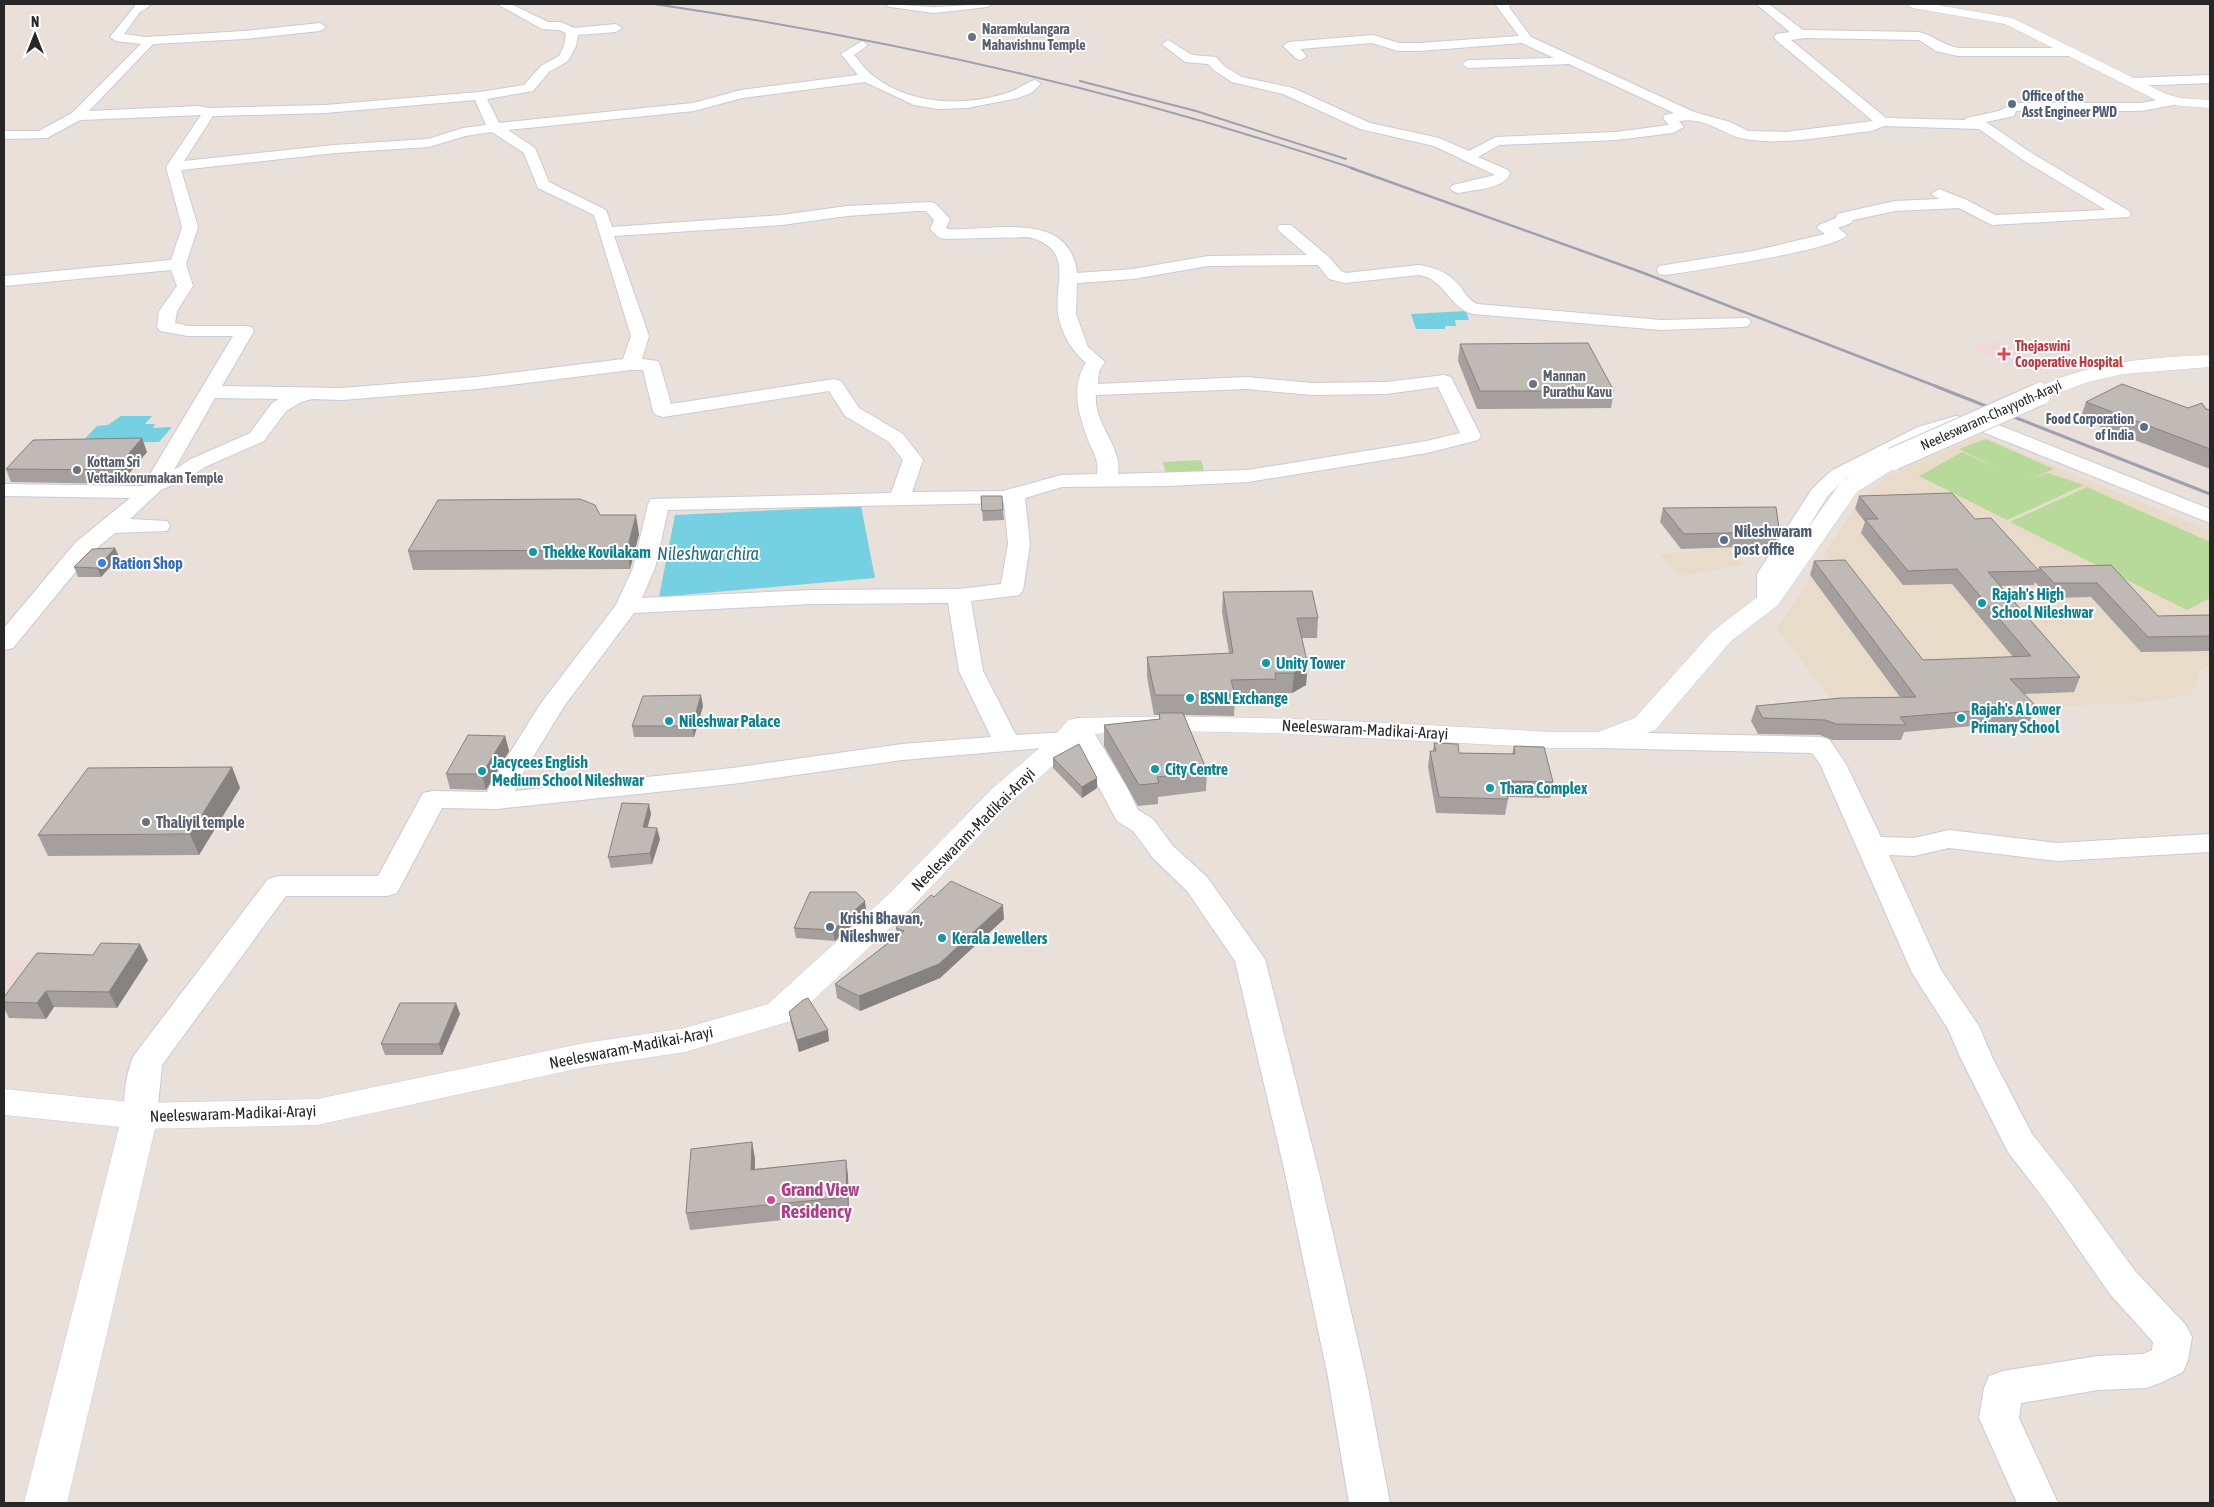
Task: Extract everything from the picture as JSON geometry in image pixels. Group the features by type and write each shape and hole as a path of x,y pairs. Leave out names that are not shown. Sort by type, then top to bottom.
{"main road":[{"path":"1913,4 2008,22 2173,100 2210,104"},
{"name":"Neeleswaram-Chayyoth-Arayi","path":"1893,459 2062,383 2092,374 2135,366 2210,361"},
{"name":"Neeleswaram-Madikai-Arayi","path":"4,1102 140,1116 323,1111 585,1056 685,1040 779,1013 900,901 1002,795 1072,732 1172,723 1272,725 1601,740 1645,724 1722,636 1769,600 1849,487 1893,459"},
{"path":"45,1503 140,1116"}],"street":[{"path":"139,4 144,6 136,10 116,37 145,41 244,35 320,27"},
{"path":"503,4 546,26 561,26 572,32 616,28"},
{"path":"890,4 934,10 987,4"},
{"path":"1488,4 1506,4"},
{"path":"1501,4 1526,36 1524,39"},
{"path":"1762,4 1799,34 1919,36 1927,38 1940,48 1958,52 2069,52"},
{"path":"76,116 198,110 210,112 325,109 479,96 528,88 545,69 564,58 570,46 572,32"},
{"path":"1799,34 1801,36 1780,37 1882,122"},
{"path":"1301,56 1288,46 1373,38 1398,47 1524,39 1689,115 1725,125 1746,135 1758,137 1786,136 1872,126 1882,122 1982,125"},
{"path":"4,135 42,135 76,116 147,45 145,41"},
{"path":"1168,44 1189,59 1212,60 1218,69 1239,81 1286,90 1324,106 1363,126 1387,133 1428,140 1468,155 1496,141 1508,139 1616,136 1673,129 1677,126 1670,118 1689,115"},
{"path":"862,45 847,54 867,78 927,104 950,106 1004,98 1034,84"},
{"path":"1468,64 1573,61"},
{"path":"173,167 335,149 429,142 463,132 694,107 741,94 867,78"},
{"path":"2132,82 2210,79"},
{"path":"479,96 495,128 526,147 543,185 601,213 605,232 640,336 631,364"},
{"path":"1939,194 1962,203 1992,220 2123,214 2028,157 1982,125 1971,121 2009,114 2006,111 2014,107 2141,107 2173,100"},
{"path":"152,489 245,331 188,331 166,327 168,310 185,286 178,264 190,227 173,167 210,112"},
{"path":"1458,188 1494,181 1502,177 1503,173 1467,158 1468,155"},
{"path":"1665,270 1726,261 1819,242 1838,235 1825,228 1842,223 1845,220 1842,217 1895,206 1962,203"},
{"path":"605,232 782,220 847,211 918,206 931,208 937,212 942,219 938,228 944,234 1039,234 1057,244 1066,259 1069,279 1067,314 1080,349 1096,362 1090,371 1086,400 1093,426 1109,466 1106,480"},
{"path":"1284,228 1323,260 1335,276 1345,278 1419,270 1431,272 1449,284 1463,304 1483,310 1578,316 1661,325 1742,322"},
{"path":"1069,279 1133,274 1208,261 1323,260"},
{"path":"4,281 178,264"},
{"path":"209,392 342,394 477,383 631,364 651,365 663,411 834,385 852,412 896,438 913,460 901,495 904,499"},
{"path":"1004,497 1061,480 1248,476 1427,447 1471,436 1444,381 1377,388 1312,389 1246,383 1088,390"},
{"path":"4,643 83,548 152,489 198,463 257,437 278,407 294,398 314,393"},
{"path":"1769,600 1768,574 1819,493 1838,475 1925,432 1956,422 1984,426 2210,516"},
{"path":"4,490 152,489"},
{"path":"497,801 507,778 554,703 627,606 644,568 659,504 1014,497 1019,544 1011,590 959,596 812,597 627,606"},
{"path":"110,526 159,526"},
{"path":"959,596 971,671 1007,743"},
{"path":"140,1116 146,1063 278,886 387,886 434,799 497,801 732,776 902,752 1007,743 1072,732 1114,787 1127,816 1143,825 1162,852 1197,884 1250,959 1302,1173 1339,1338 1370,1503"},
{"path":"1601,740 1820,745 1833,764 1927,973 1964,1026 1977,1059 2020,1143 2059,1193 2122,1282 2173,1337 2169,1360 2146,1371 2098,1373 2003,1388 1999,1418 2038,1503"},
{"path":"1870,846 1914,847 1949,839 2057,852 2210,843"}],"shaded area":[{"name":"Thejaswini Cooperative Hospital","path":"2001,342 2047,368 2035,370 2019,362 2008,365 1970,345"},
{"path":"1980,435 2210,531 2210,666 2201,669 2191,695 2136,703 2047,706 2024,702 1836,705 1777,629 1859,501 1889,475"},
{"path":"1728,547 1745,564 1679,576 1660,554"},
{"path":"8,960 43,961 4,1014 4,965"}],"green space":[{"path":"1986,439 2054,469 2028,480 2048,473 2084,485 2007,520 1919,476 1962,452 2000,469 1959,449"},
{"path":"1201,460 1207,481 1168,483 1163,462"},
{"path":"2087,487 2210,542 2210,598 2187,610 2010,522"}],"water":[{"path":"1466,311 1469,320 1455,320 1456,326 1445,326 1445,329 1416,329 1411,314"},
{"path":"121,416 152,416 145,424 155,424 153,428 172,427 159,442 81,443 97,426 108,425"},
{"name":"Nileshwar chira","path":"861,506 875,578 659,597 675,515"}],"building":[{"path":"1588,343 1614,391 1480,391 1460,344"},
{"path":"2122,384 2188,408 2202,403 2206,409 2210,410 2210,449 2086,402"},
{"path":"142,438 115,470 6,469 33,440"},
{"path":"1952,493 1975,519 1991,518 2039,571 1988,572 2080,677 2010,679 2036,706 1900,717 1906,725 1836,724 1825,720 1763,718 1756,706 1841,698 1916,697 1814,561 1845,560 1923,660 2031,656 1957,569 1908,571 1865,519 1878,519 1859,496"},
{"path":"981,496 1002,496 1003,510 982,511"},
{"path":"580,499 595,505 600,515 636,515 627,550 408,551 438,500"},
{"path":"1776,507 1779,529 1777,532 1684,534 1663,508"},
{"path":"115,548 97,568 74,567 92,549"},
{"path":"2111,565 2158,616 2210,615 2210,636 2148,637 2097,583 2054,583 2039,567"},
{"path":"1312,591 1318,618 1297,618 1308,665 1294,673 1275,673 1276,679 1231,680 1235,695 1155,695 1147,657 1233,653 1223,592"},
{"path":"701,695 692,726 632,726 643,696"},
{"path":"1159,713 1183,713 1207,771 1157,777 1159,783 1139,785 1104,725 1160,719"},
{"path":"468,735 505,736 482,774 446,774"},
{"path":"1434,743 1458,744 1459,753 1515,754 1514,746 1544,747 1553,782 1504,781 1508,799 1439,797 1430,751 1436,751"},
{"path":"1079,744 1097,778 1082,787 1053,758"},
{"path":"232,767 190,834 38,835 88,768"},
{"path":"622,803 649,804 643,827 657,828 650,853 608,857"},
{"path":"951,881 1003,905 939,964 859,996 835,984 904,931 896,928 931,895 934,897"},
{"path":"810,892 856,892 865,901 833,930 794,928"},
{"path":"101,943 140,944 109,992 46,991 37,1003 4,1002 4,997 37,953 93,955"},
{"path":"808,998 828,1030 797,1040 789,1012"},
{"path":"400,1003 456,1003 439,1044 381,1044"},
{"name":"Grand View Residency","path":"752,1142 751,1170 846,1160 847,1197 686,1213 691,1149"}],"railway":[{"path":"654,4 832,34 1008,71 1096,92 1183,116 1355,169"},
{"path":"1080,81 1196,111 1346,159"},
{"path":"1351,168 1641,272 1938,387"},
{"path":"1935,386 2210,494"}],"place":[{"name":"Naramkulangara Mahavishnu Temple","path":"972,37"},
{"name":"Office of the Asst Engineer PWD","path":"2012,104"},
{"name":"Thejaswini Cooperative Hospital","path":"2004,354"},
{"name":"Mannan Purathu Kavu","path":"1533,384"},
{"name":"Food Corporation of India","path":"2144,427"},
{"name":"Kottam Sri Vettaikkorumakan Temple","path":"77,470"},
{"name":"Nileshwaram post office","path":"1724,540"},
{"name":"Thekke Kovilakam","path":"533,552"},
{"name":"Ration Shop","path":"102,563"},
{"name":"Rajah's High School Nileshwar","path":"1982,603"},
{"name":"Unity Tower","path":"1266,663"},
{"name":"BSNL Exchange","path":"1190,698"},
{"name":"Rajah's A Lower Primary School","path":"1961,718"},
{"name":"Nileshwar Palace","path":"669,721"},
{"name":"City Centre","path":"1155,769"},
{"name":"Jacycees English Medium School Nileshwar","path":"482,771"},
{"name":"Thara Complex","path":"1490,788"},
{"name":"Thaliyil temple","path":"146,822"},
{"name":"Krishi Bhavan, Nileshwer","path":"830,927"},
{"name":"Kerala Jewellers","path":"942,938"},
{"name":"Grand View Residency","path":"771,1200"}]}
